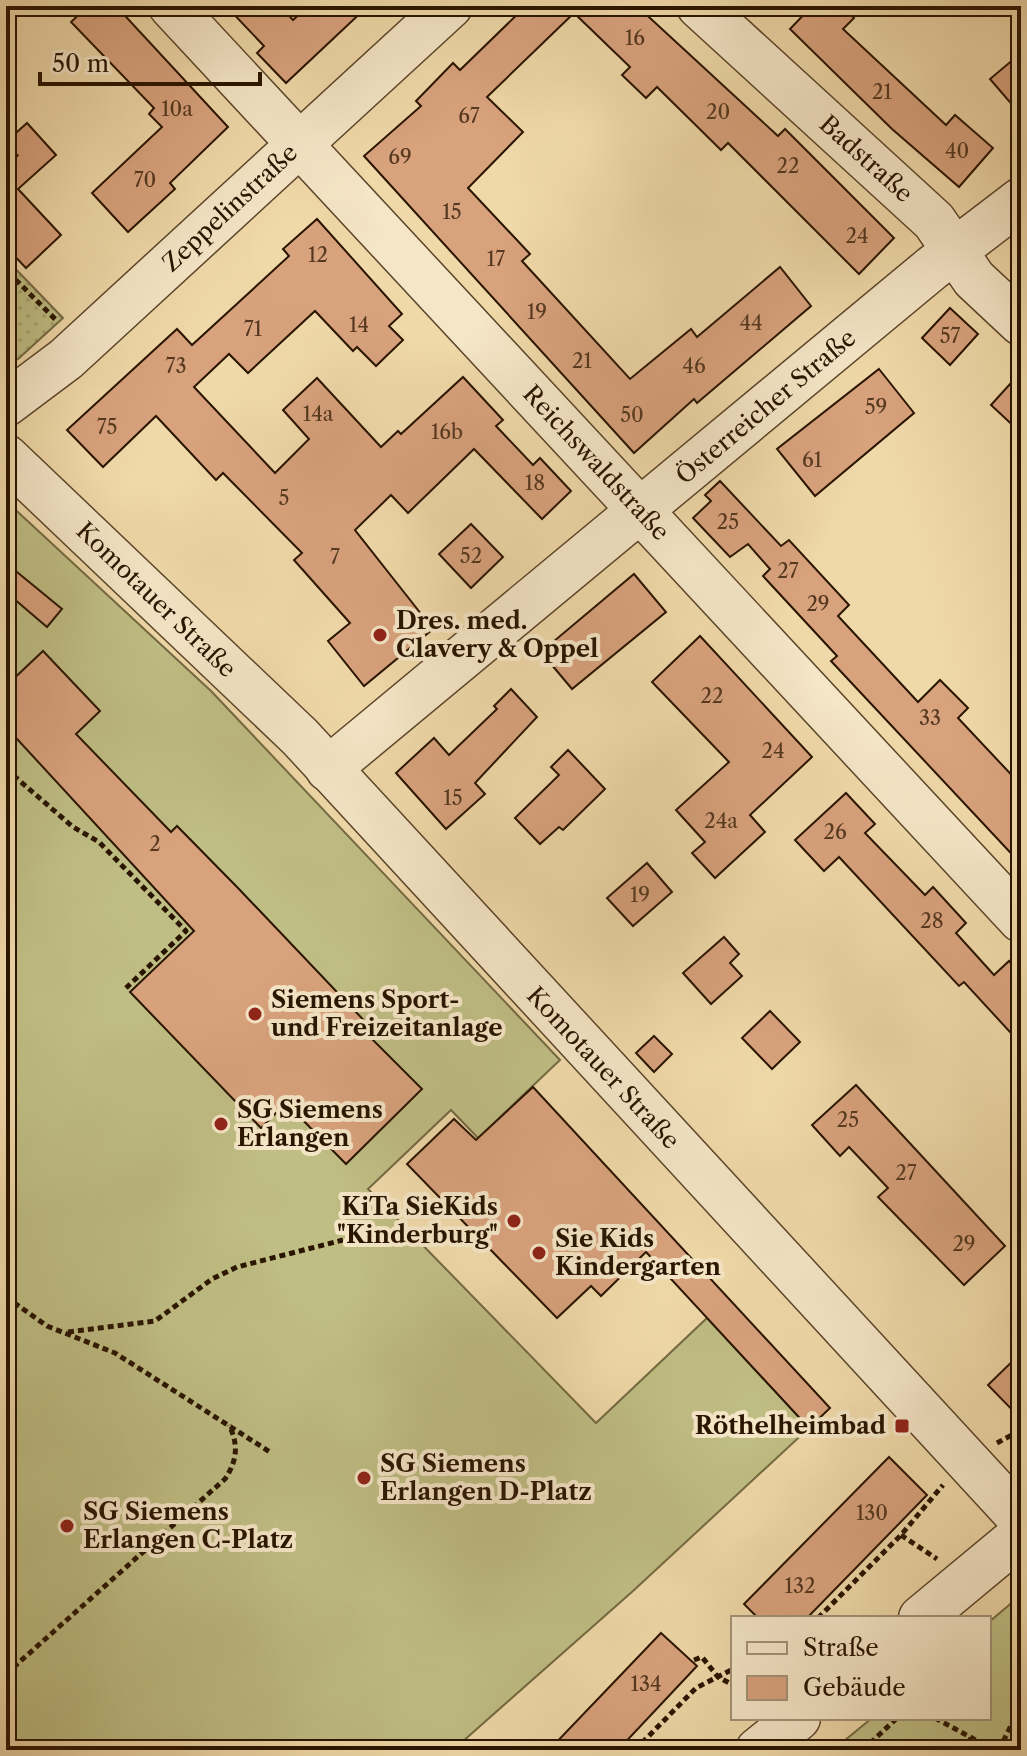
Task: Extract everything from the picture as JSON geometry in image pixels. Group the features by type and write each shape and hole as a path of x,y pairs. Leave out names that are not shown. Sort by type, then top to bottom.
{"street":[{"name":"Reichswaldstraße","path":"171,6 1021,920"},
{"name":"Zeppelinstraße","path":"6,404 81,345 450,6"},
{"name":"Badstraße","path":"699,6 934,221 974,279 1021,323"},
{"name":"Österreicher Straße","path":"328,769 955,251 1021,200"},
{"name":"Komotauer Straße","path":"6,457 300,737 1021,1519"},
{"path":"923,1616 1021,1535"}],"path":[{"path":"6,146 19,159"},
{"path":"6,276 17,281 81,345"},
{"path":"6,769 73,827 99,842 186,931 126,988"},
{"path":"67,1333 155,1321 168,1315 212,1279 237,1267 343,1240"},
{"path":"6,1297 47,1326 115,1353 270,1452"},
{"path":"6,1674 225,1479 233,1464 237,1445 229,1425"},
{"path":"820,1616 901,1535 966,1460"},
{"path":"694,1660 702,1657 718,1677 731,1684"},
{"path":"635,1750 696,1688 731,1670"},
{"path":"939,1720 996,1750 1021,1705"},
{"path":"863,1750 895,1720"},
{"path":"964,1750 971,1738"}],"shaded area":[{"path":"6,259 63,318 18,359 6,362"},
{"name":"SG Siemens Erlangen","path":"6,501 211,691 560,1060 478,1138 451,1110 368,1189 596,1423 707,1318 809,1428 633,1591 453,1750 6,1750"},
{"path":"1021,1595 1021,1750 833,1750 870,1720 991,1720 991,1620"}],"building":[{"path":"88,6 116,6 228,127 170,183 175,189 128,232 92,193 162,127 149,114 154,108 71,22"},
{"path":"226,6 280,6 293,20 308,6 368,6 286,83 257,53 264,46"},
{"path":"526,6 637,6 778,136 785,129 894,238 859,274 728,143 721,150 657,87 646,98 622,75 630,67 574,13 487,97 523,132 468,188 530,254 522,261 630,379 691,329 697,337 780,267 811,306 697,403 694,399 634,453 364,156 421,106 416,101 453,63 460,70"},
{"path":"812,6 841,6 854,18 843,29 946,125 955,115 993,148 959,187 892,129 790,29"},
{"path":"1021,53 1021,115 990,79"},
{"path":"27,123 56,155 18,189 61,235 26,268 6,247 6,142"},
{"path":"317,219 402,314 389,326 403,340 376,366 357,347 353,351 315,311 248,373 229,354 194,387 275,473 309,439 283,410 317,378 381,447 398,431 401,434 463,377 503,420 496,426 533,465 540,458 571,491 542,519 474,449 408,513 391,495 355,530 433,629 364,686 328,641 350,623 294,560 302,553 223,473 216,480 156,416 103,467 67,430 177,329 192,345 289,256 283,249"},
{"path":"950,308 978,334 950,365 922,338"},
{"path":"879,369 914,413 815,496 777,449"},
{"path":"1021,372 1021,433 991,405"},
{"path":"720,481 781,546 789,540 849,605 838,616 918,702 940,680 968,708 958,718 1021,785 1021,864 831,661 837,656 763,576 770,569 748,544 730,557 693,518 711,501 705,495"},
{"path":"471,524 503,557 471,588 439,554"},
{"path":"6,563 62,609 47,627 6,592"},
{"path":"634,574 666,612 572,689 541,652"},
{"path":"700,636 812,757 750,815 765,832 715,878 692,853 705,842 676,810 729,762 652,682"},
{"path":"43,651 100,711 76,734 171,832 177,826 238,888 374,1031 369,1036 422,1089 346,1164 286,1103 261,1128 130,992 194,931 6,727 6,686"},
{"path":"511,689 537,717 475,783 485,794 446,829 396,773 434,738 449,755 497,709 494,706"},
{"path":"568,750 605,789 563,830 559,827 540,844 515,818 559,775 551,767"},
{"path":"846,793 875,824 865,833 925,895 933,887 966,923 956,933 994,975 1009,961 1021,974 1021,1044 964,982 959,986 839,857 824,871 795,840"},
{"path":"647,863 672,892 633,926 607,898"},
{"path":"724,937 739,954 730,963 742,976 711,1004 683,973"},
{"path":"770,1011 800,1042 772,1069 742,1038"},
{"path":"654,1036 672,1054 654,1072 636,1053"},
{"path":"856,1085 1005,1246 964,1285 878,1197 888,1188 849,1147 840,1156 812,1125"},
{"path":"533,1087 830,1408 809,1428 646,1252 601,1296 591,1286 557,1318 407,1164 454,1119 476,1140"},
{"path":"1021,1353 1021,1419 988,1385"},
{"path":"889,1457 927,1495 809,1616 756,1616 744,1604"},
{"path":"661,1633 697,1666 618,1750 549,1750"}],"place":[{"name":"Dres. med. Clavery & Oppel","path":"380,635"},
{"name":"Siemens Sport- und Freizeitanlage","path":"255,1014"},
{"name":"SG Siemens Erlangen","path":"221,1124"},
{"name":"KiTa SieKids \"Kinderburg\"","path":"514,1221"},
{"name":"Sie Kids Kindergarten","path":"539,1253"},
{"name":"Röthelheimbad","path":"902,1426"},
{"name":"SG Siemens Erlangen D-Platz","path":"364,1478"},
{"name":"SG Siemens Erlangen C-Platz","path":"67,1526"}]}
